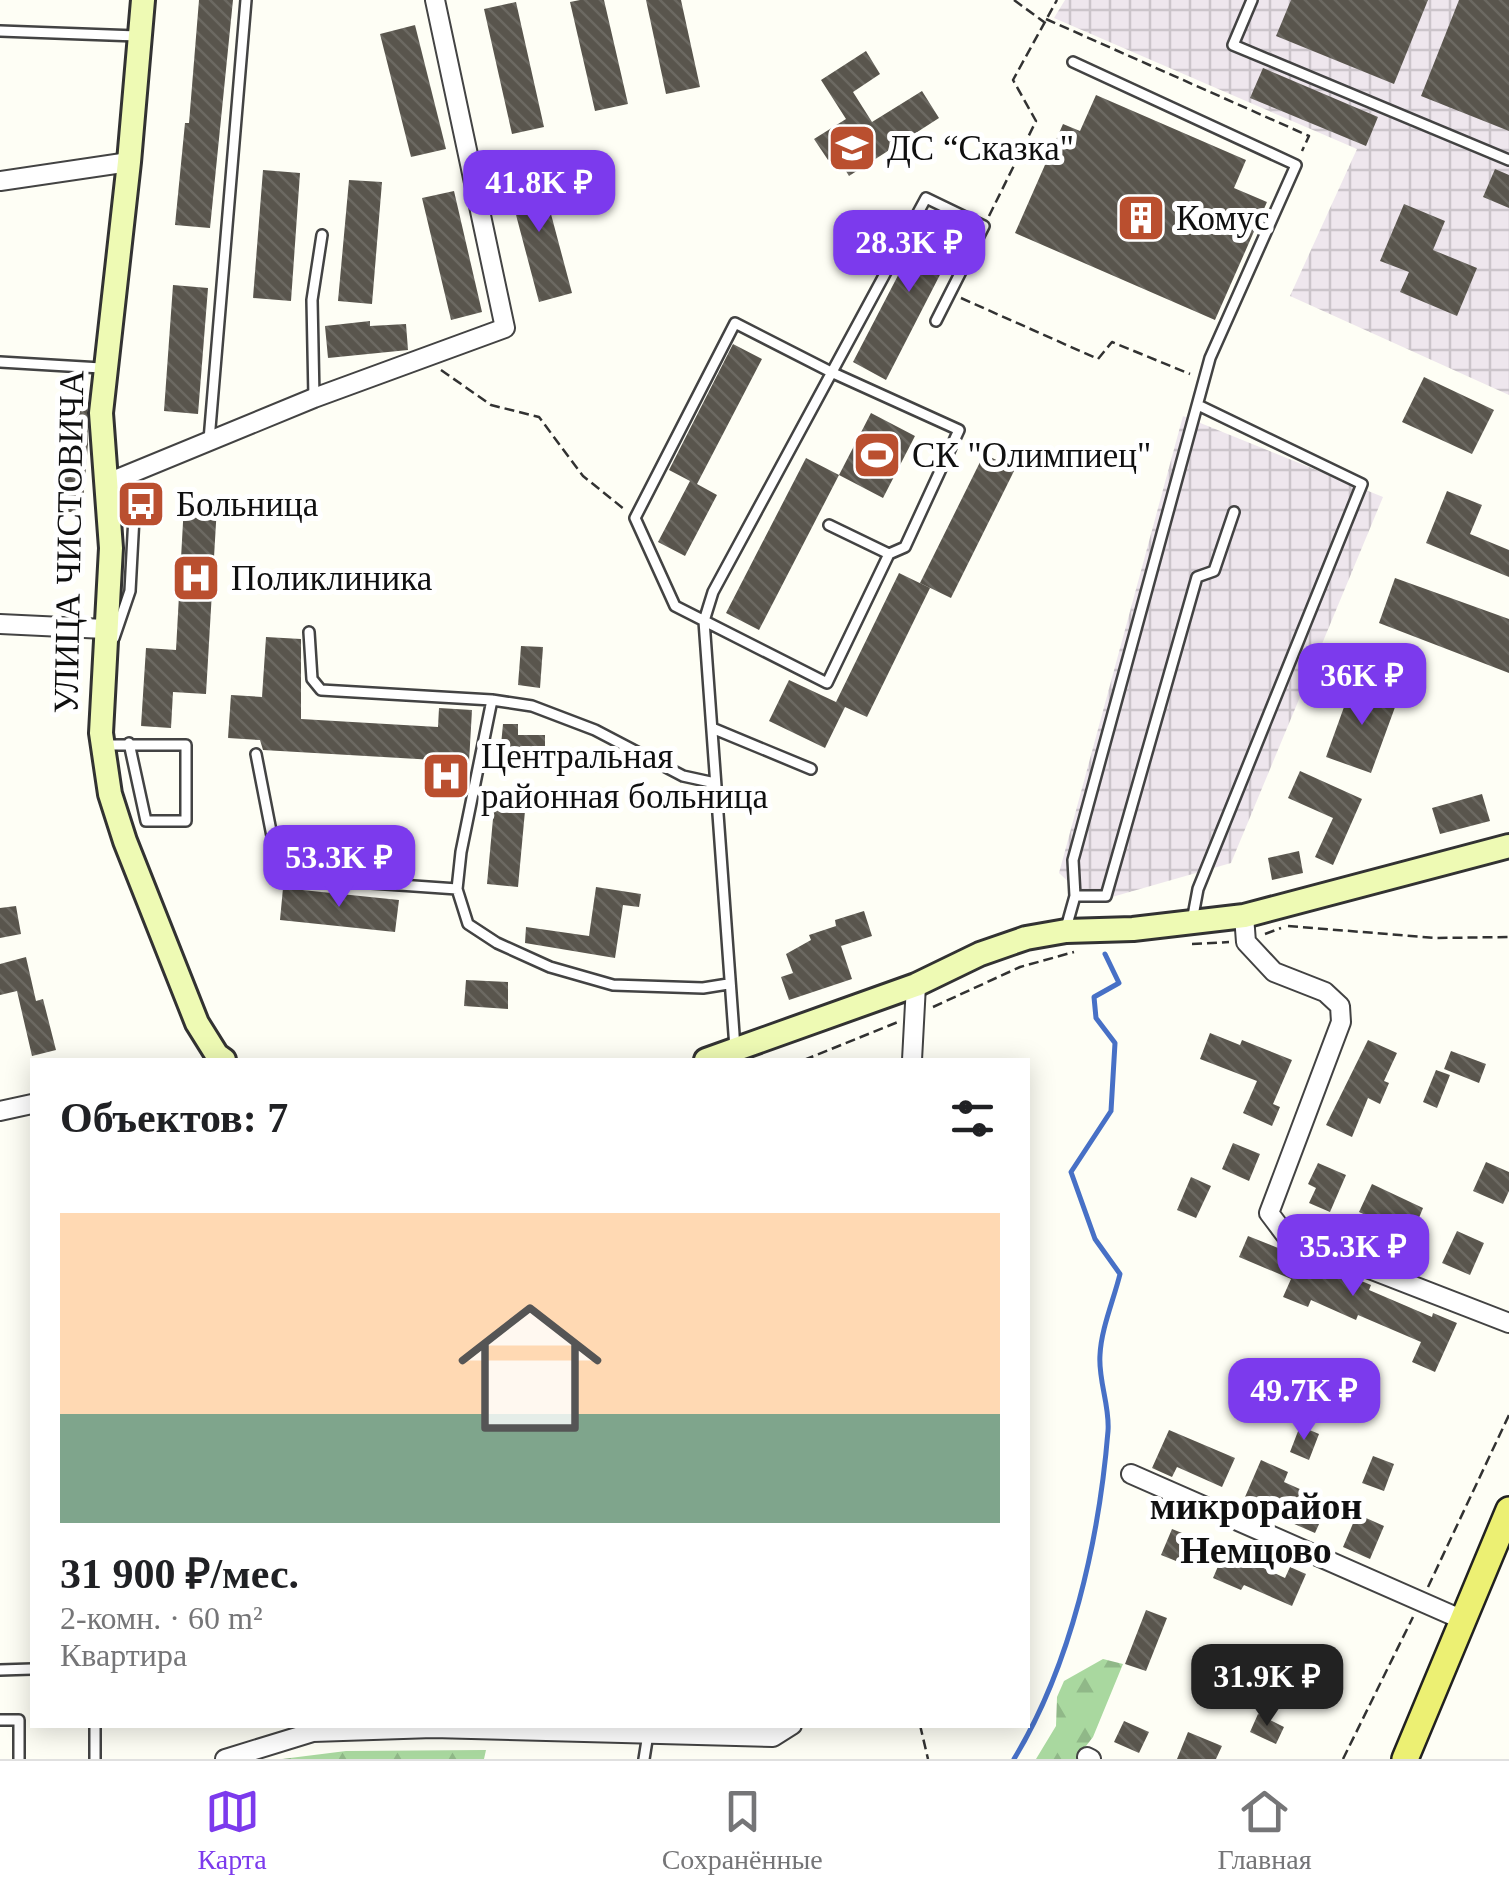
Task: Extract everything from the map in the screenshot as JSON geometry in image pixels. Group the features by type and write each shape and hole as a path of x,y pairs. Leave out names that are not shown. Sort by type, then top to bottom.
{"main road":[{"path":"1405,1759 1509,1510"}],"street":[{"name":"УЛИЦА ЧИСТОВИЧА","path":"143,0 130,162 101,413 111,548 103,746 110,794 125,841 197,1023 216,1058"},
{"path":"105,484 314,398 505,328 435,0"},
{"path":"0,181 130,162"},
{"path":"0,624 105,629"},
{"path":"712,1058 916,986 980,954 1026,938 1066,931 1133,928 1189,933 1509,846"},
{"path":"1244,916 1246,942 1274,972 1325,992 1340,1006 1340,1022 1269,1213 1287,1237 1509,1324"},
{"path":"912,1058 916,986"},
{"path":"0,1111 30,1104"},
{"path":"1132,1474 1463,1620"},
{"path":"226,1759 313,1732 433,1728 773,1737 787,1728"}],"lane":[{"path":"210,440 246,0"},
{"path":"1252,0 1234,45 1509,160"},
{"path":"0,31 140,36"},
{"path":"1066,931 1075,896 1073,860 1210,358 1296,165 1073,62"},
{"path":"735,1051 704,621 713,592 926,198 984,226 936,322"},
{"path":"314,398 312,300 322,235"},
{"path":"736,323 831,372 959,430 905,547 889,554 827,683 676,606 635,518 736,323"},
{"path":"0,362 102,368"},
{"path":"1189,933 1198,888 1362,484 1198,405"},
{"path":"105,484 134,498 130,591 105,664"},
{"path":"1075,896 1106,896 1197,577 1214,571 1234,512"},
{"path":"829,525 889,554"},
{"path":"309,632 312,680 321,690 532,706 595,730 684,776 715,782"},
{"path":"492,700 461,852 457,890 468,924 497,943 550,968 612,985 703,988 728,984"},
{"path":"712,728 810,769"},
{"path":"103,746 129,743 186,745 186,821 146,821 129,743"},
{"path":"256,754 279,872 285,877 457,890"},
{"path":"0,1670 30,1669"},
{"path":"0,1720 18,1720 19,1759"},
{"path":"95,1728 95,1759"},
{"path":"644,1759 648,1734"}],"path":[{"path":"1014,0 1045,20 1309,136 1296,165"},
{"path":"984,226 1036,121 1013,80 1057,0"},
{"path":"950,293 1098,359 1112,342 1204,380"},
{"path":"423,358 491,405 539,417 583,476 635,518"},
{"path":"1189,933 1246,942 1306,921"},
{"path":"1287,926 1436,938 1509,937"},
{"path":"809,1058 1020,968 1088,948"},
{"path":"921,1728 928,1759"}],"shaded area":[{"path":"1065,0 1509,0 1509,395 1290,296 1357,149 1054,18"},
{"path":"1183,416 1383,497 1231,863 1091,903 1059,873"}],"green space":[{"path":"1103,1659 1123,1664 1093,1737 1076,1759 1036,1759 1056,1726 1057,1697 1064,1681"},
{"path":"486,1750 484,1759 282,1759 346,1751"}],"building":[{"path":"199,0 233,0 210,228 175,225 185,123 189,123"},
{"path":"604,0 628,104 595,111 570,2"},
{"path":"646,0 681,0 700,87 666,94"},
{"path":"1291,0 1428,0 1394,84 1276,36"},
{"path":"1459,0 1509,0 1509,131 1421,96"},
{"path":"516,2 544,127 512,134 484,9"},
{"path":"415,25 446,149 411,157 380,34"},
{"path":"866,51 880,74 853,92 872,122 922,91 939,118 849,176 836,155 828,160 814,139 846,119 821,80"},
{"path":"1263,68 1378,117 1366,146 1250,98"},
{"name":"Комус","path":"1096,95 1246,160 1234,188 1267,202 1215,320 1015,233 1063,124 1080,131"},
{"path":"539,169 572,293 539,302 506,177"},
{"path":"1495,169 1509,175 1509,208 1483,197"},
{"path":"263,170 300,173 291,301 253,298"},
{"path":"349,180 382,182 372,304 338,301"},
{"path":"454,191 482,312 451,320 422,198"},
{"path":"1404,204 1445,221 1433,250 1477,268 1457,316 1400,292 1409,272 1380,261"},
{"path":"932,210 965,226 886,380 853,362"},
{"path":"173,285 208,288 198,414 164,411"},
{"path":"370,321 370,326 406,324 408,350 328,358 325,326"},
{"path":"733,344 762,359 697,484 717,495 685,556 658,542 690,481 669,470"},
{"path":"1424,377 1494,410 1472,454 1402,422"},
{"path":"68,395 81,396 80,404 87,404 82,513 57,511"},
{"name":"СК \"Олимпиец\"","path":"871,413 915,436 883,498 839,475"},
{"path":"984,454 1015,469 951,598 920,583"},
{"path":"806,458 839,475 759,630 726,613"},
{"path":"1447,491 1482,505 1470,534 1509,550 1509,577 1426,543"},
{"name":"Поликлиника","path":"184,504 217,506 206,694 173,692 171,728 141,726 146,648 176,650"},
{"path":"899,573 930,588 867,717 845,707 825,748 769,721 789,680 836,702"},
{"path":"1395,578 1509,619 1509,673 1379,623"},
{"path":"266,637 301,639 301,719 438,727 439,708 472,710 469,762 263,750 260,740 228,738 231,695 262,697"},
{"path":"521,646 543,647 540,688 518,685"},
{"path":"1353,682 1398,699 1371,773 1326,757"},
{"path":"503,724 518,724 518,735 545,735 545,767 499,766"},
{"path":"1300,771 1362,799 1333,865 1315,857 1333,818 1288,798"},
{"path":"1482,794 1490,821 1440,834 1432,808"},
{"path":"495,797 526,800 518,887 487,884"},
{"path":"1299,851 1303,873 1272,880 1268,858"},
{"path":"596,887 641,894 639,907 623,905 615,958 525,943 526,927 589,936"},
{"path":"283,888 399,900 395,932 280,920"},
{"path":"16,906 21,934 0,938 0,908"},
{"path":"864,911 872,936 841,946 852,979 789,1000 781,977 793,973 786,954 811,940 809,935 836,926 835,920"},
{"path":"26,957 36,1001 43,999 56,1050 32,1056 17,991 0,995 0,964"},
{"path":"466,980 508,982 508,1009 464,1006"},
{"path":"1210,1033 1240,1045 1242,1040 1292,1060 1273,1104 1280,1107 1272,1126 1243,1113 1257,1081 1200,1059"},
{"path":"1368,1040 1397,1053 1384,1081 1389,1083 1380,1104 1368,1098 1352,1137 1326,1125"},
{"path":"1451,1051 1486,1064 1479,1083 1444,1069"},
{"path":"1436,1070 1450,1075 1437,1108 1423,1102"},
{"path":"1233,1143 1260,1154 1249,1181 1222,1169"},
{"path":"1486,1162 1509,1172 1509,1191 1503,1204 1473,1191"},
{"path":"1318,1163 1346,1175 1330,1212 1309,1203 1316,1188 1308,1184"},
{"path":"1191,1177 1211,1186 1196,1218 1177,1210"},
{"path":"1372,1184 1423,1208 1410,1240 1367,1223 1370,1217 1359,1212"},
{"path":"1457,1231 1484,1243 1470,1275 1442,1263"},
{"path":"1248,1236 1371,1285 1369,1290 1432,1317 1433,1313 1457,1323 1435,1372 1412,1362 1421,1342 1358,1315 1356,1320 1311,1300 1308,1307 1283,1297 1291,1279 1239,1257"},
{"path":"1300,1426 1319,1434 1309,1460 1290,1452"},
{"path":"1169,1430 1235,1458 1222,1487 1177,1467 1172,1477 1152,1468"},
{"path":"1373,1456 1394,1464 1384,1491 1362,1483"},
{"path":"1261,1460 1288,1472 1284,1482 1329,1502 1315,1533 1245,1497"},
{"path":"1357,1514 1384,1526 1370,1559 1343,1547"},
{"path":"1172,1529 1192,1537 1181,1563 1161,1555"},
{"path":"1225,1550 1285,1578 1290,1567 1306,1574 1292,1606 1244,1585 1241,1590 1213,1578"},
{"path":"1146,1610 1167,1618 1146,1671 1125,1664"},
{"path":"1258,1714 1284,1727 1276,1744 1250,1732"},
{"path":"1124,1721 1149,1732 1139,1753 1114,1742"},
{"path":"1188,1732 1222,1746 1216,1759 1177,1759"}],"waterway":[{"path":"1014,1759 1034,1722 1066,1643 1089,1558 1104,1473 1108,1422 1100,1355 1120,1274 1095,1239 1071,1172 1111,1111 1115,1043 1096,1018 1094,997 1119,983 1105,954"}],"place":[{"name":"ДС “Сказка\"","path":"852,148"},
{"name":"Комус","path":"1141,218"},
{"name":"СК \"Олимпиец\"","path":"877,455"},
{"name":"Больница","path":"141,504"},
{"name":"Поликлиника","path":"196,578"},
{"name":"Центральная районная больница","path":"446,776"}],"district":[{"name":"микрорайон Немцово","path":"1256,1528"}]}
